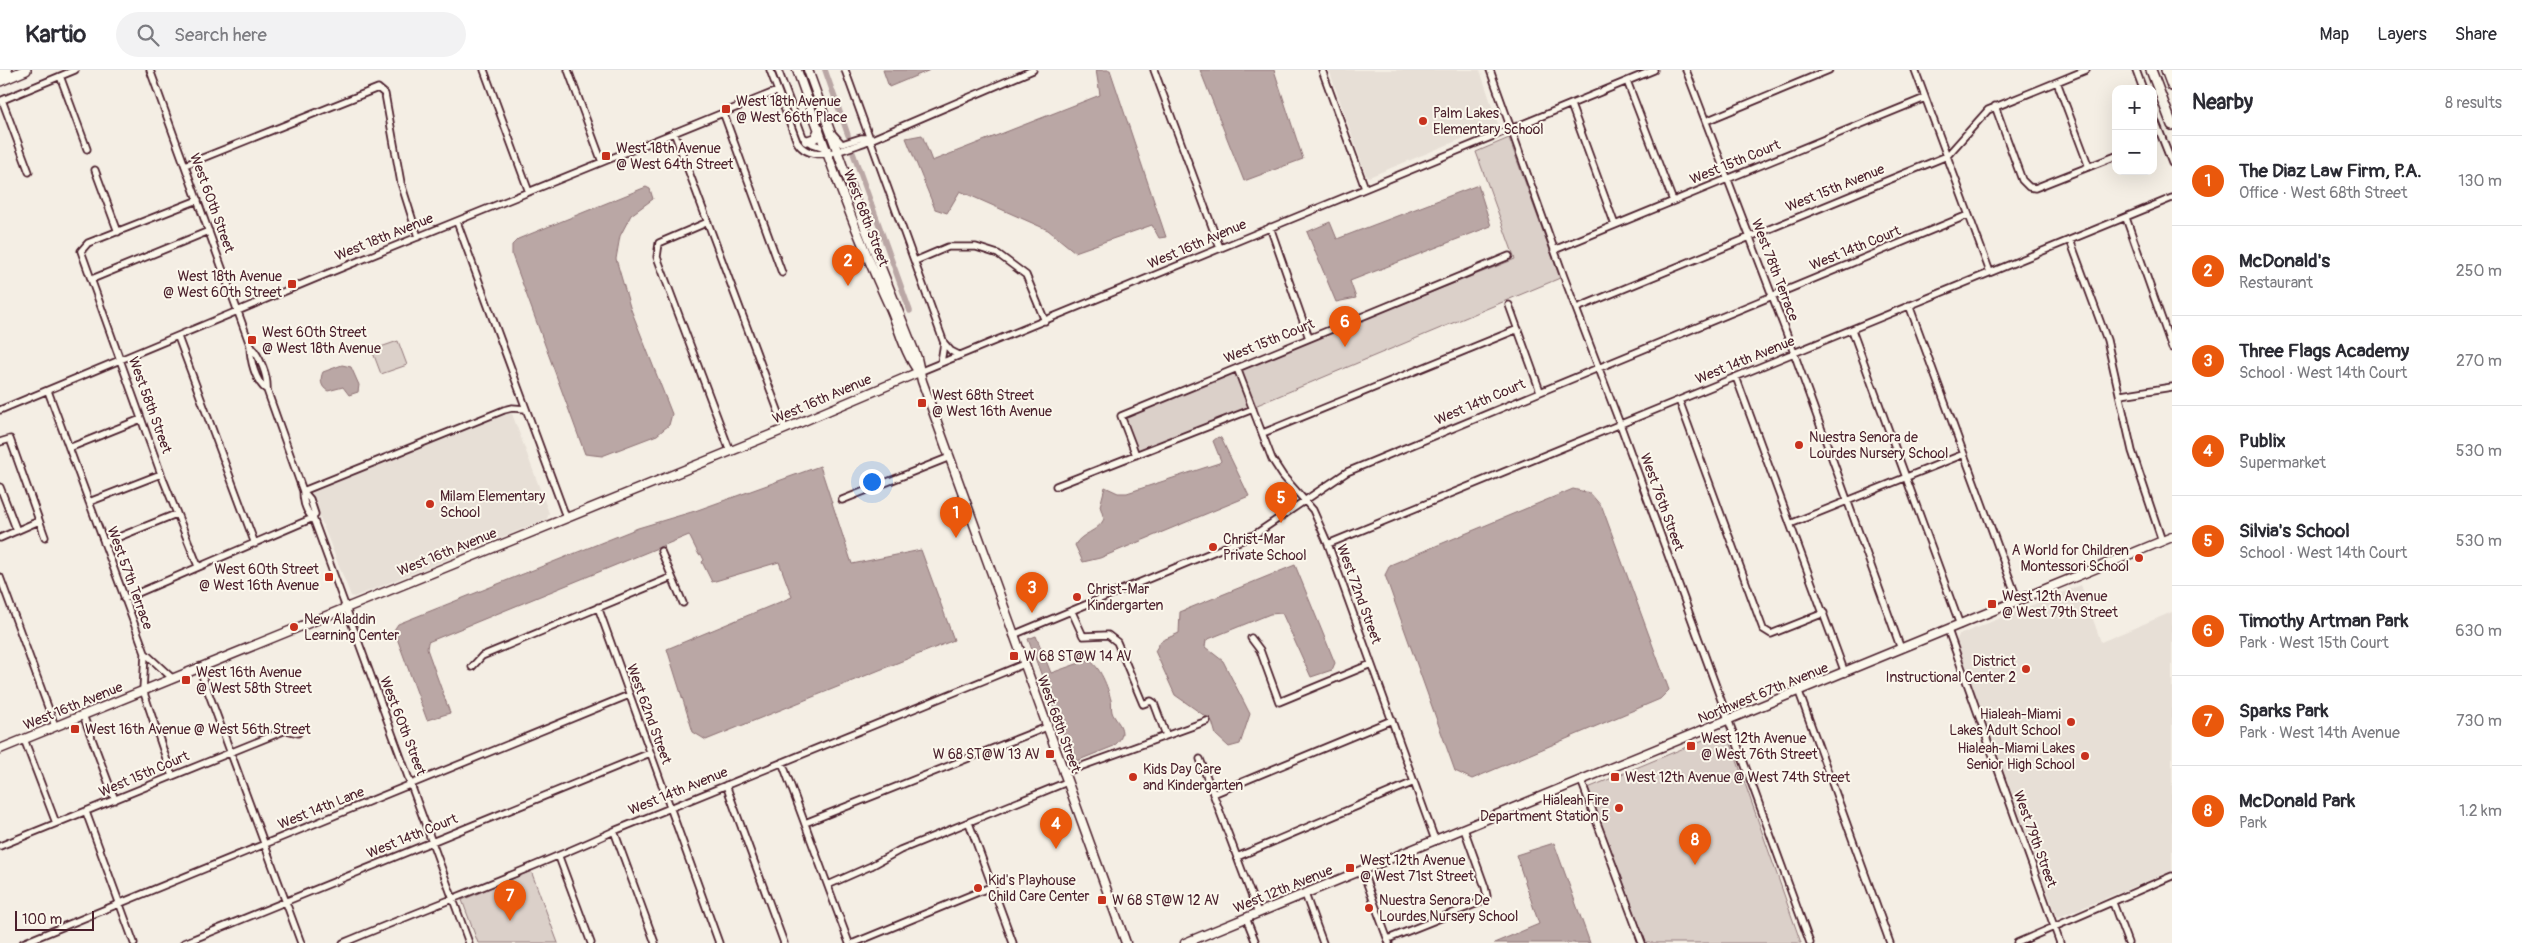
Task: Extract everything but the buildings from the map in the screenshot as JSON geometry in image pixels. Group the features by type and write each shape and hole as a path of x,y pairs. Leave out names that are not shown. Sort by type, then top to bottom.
{"highway":[{"path":"0,73 7,70"},
{"path":"0,81 26,70"},
{"path":"2151,70 2172,125"},
{"path":"2166,70 2172,86"}],"main road":[{"name":"West 68th Street","path":"797,70 870,267 894,318 911,362 919,372"},
{"name":"West 68th Street","path":"808,70 871,242 901,312 917,358 919,372 1046,727 1126,943"},
{"path":"806,141 815,138 818,129"},
{"name":"West 16th Avenue","path":"0,749 919,372"},
{"name":"Northwest 67th Avenue","path":"1362,870 1799,692 2172,537"},
{"name":"West 12th Avenue","path":"1185,943 1362,870"}],"street":[{"path":"29,172 1,101 75,70"},
{"name":"West 60th Street","path":"150,70 238,310 250,345 250,355 261,386 267,390 303,491 303,500 307,514 313,518 412,785 468,943"},
{"path":"484,70 530,192"},
{"path":"568,70 602,162"},
{"path":"770,70 794,136 804,151 812,154 826,150"},
{"path":"778,70 806,141 826,150 837,151 1033,70"},
{"path":"845,70 944,343 951,351 959,355"},
{"path":"1154,70 1220,248"},
{"path":"1322,70 1365,188"},
{"name":"West 76th Street","path":"1490,70 1554,250 1620,424 1810,943"},
{"name":"West 16th Avenue","path":"919,372 1654,70"},
{"name":"West 78th Terrace","path":"1686,70 1794,353 1902,649"},
{"path":"1706,121 1829,70"},
{"path":"1915,70 1990,272"},
{"name":"West 15th Avenue","path":"1577,308 1748,236 1947,156 1988,110 2086,70"},
{"path":"2136,70 2142,85"},
{"path":"60,76 88,150"},
{"path":"1627,81 1673,201"},
{"path":"2057,82 2089,167"},
{"path":"185,165 378,88 385,94 401,182 418,237"},
{"path":"777,91 788,98"},
{"name":"West 18th Avenue","path":"0,410 238,310 777,91"},
{"name":"West 15th Court","path":"1554,250 1925,98"},
{"path":"1571,105 1614,225"},
{"path":"1995,106 2022,180 2028,187 2036,188 2112,158"},
{"path":"723,112 782,273"},
{"path":"2157,125 2172,163"},
{"path":"830,130 842,144 861,138 870,138"},
{"path":"674,132 784,429"},
{"path":"2157,139 2162,137"},
{"path":"95,170 118,232 198,200"},
{"name":"West 14th Avenue","path":"1328,544 2172,198"},
{"name":"West 14th Court","path":"1013,635 1254,535 1347,472 1968,214"},
{"path":"2126,218 2172,348"},
{"path":"456,222 566,517"},
{"path":"708,222 659,243 657,257 730,451"},
{"path":"1270,227 1309,338"},
{"path":"92,279 209,231"},
{"name":"West 58th Street","path":"118,232 88,243 81,251 161,474 198,566"},
{"path":"2070,240 2107,340 2132,451 2162,541"},
{"path":"915,261 948,247 976,247 998,254 1026,275 1045,321"},
{"name":"West 15th Court","path":"1136,455 1121,416 1510,256"},
{"path":"1509,305 1540,391"},
{"path":"1909,306 2018,601"},
{"path":"1263,433 1518,329"},
{"path":"1852,330 1960,625"},
{"path":"178,336 255,544"},
{"path":"941,362 944,343"},
{"name":"West 72nd Street","path":"1237,368 1272,459 1314,510 1328,544 1434,840"},
{"path":"1736,377 1824,613 1844,673"},
{"path":"2120,394 2172,387"},
{"name":"West 57th Terrace","path":"48,391 145,653 143,690 172,776"},
{"path":"1679,400 1763,629 1771,634 1824,613"},
{"path":"303,491 504,410 512,408 526,409"},
{"path":"1056,486 1253,409"},
{"path":"69,448 142,419"},
{"path":"0,442 10,439 45,537"},
{"path":"1790,524 1964,454"},
{"path":"842,500 950,457"},
{"path":"89,502 161,474"},
{"path":"0,487 16,531"},
{"path":"104,543 176,514"},
{"path":"124,599 313,518"},
{"path":"0,538 39,521"},
{"path":"661,551 683,603"},
{"path":"0,577 55,726"},
{"path":"472,667 482,656 672,577"},
{"name":"West 62nd Street","path":"598,607 719,943"},
{"path":"1072,612 1083,636 1108,635 1117,642 1143,704 1151,701 1154,703 1166,735"},
{"name":"West 79th Street","path":"1948,630 2060,943"},
{"path":"1251,638 1260,650 1279,702 1371,664"},
{"path":"145,653 172,678"},
{"name":"West 14th Avenue","path":"343,943 559,857 614,831 1024,664"},
{"path":"199,667 301,943"},
{"path":"1799,692 1890,943"},
{"name":"West 14th Lane","path":"23,943 629,696"},
{"path":"82,715 115,800"},
{"path":"1214,794 1392,720"},
{"path":"1063,773 1207,721"},
{"path":"805,823 1046,727"},
{"name":"West 15th Court","path":"0,846 286,730 298,733"},
{"path":"24,739 56,823"},
{"name":"West 14th Court","path":"184,943 650,753"},
{"path":"1200,759 1258,913"},
{"path":"782,762 849,943"},
{"path":"1582,780 1642,943"},
{"path":"828,886 872,866 900,850 1067,782"},
{"path":"1236,857 1414,782"},
{"path":"726,785 784,943"},
{"path":"86,812 134,943"},
{"path":"969,823 1013,943"},
{"path":"1362,870 1388,941 1483,901 1486,896 1485,887 1464,829"},
{"path":"614,831 655,943"},
{"path":"559,857 591,943"},
{"path":"2016,943 2171,876 2172,883"},
{"path":"854,943 993,886"},
{"path":"1305,894 1323,943"},
{"path":"2113,902 2128,943"},
{"path":"1246,918 1256,943"}],"shaded area":[{"path":"883,70 930,70 889,87"},
{"path":"1096,70 1110,70 1166,237 1159,238 1152,225 1075,252 1048,230 960,191 947,213 935,209 906,138 922,135 932,161 1100,95"},
{"path":"1200,70 1274,70 1303,159 1244,181"},
{"name":"Palm Lakes Elementary School","path":"1329,70 1480,70 1498,124 1369,177 1366,175"},
{"path":"1509,138 1560,278 1138,455 1121,416 1515,259 1476,152"},
{"path":"1478,185 1491,226 1350,281 1356,298 1336,302 1307,232 1330,222 1337,239"},
{"path":"646,187 650,189 653,199 631,215 620,236 616,259 630,307 672,414 669,425 657,435 602,456 585,454 512,255 512,245 518,239"},
{"path":"398,341 407,365 381,374 372,350"},
{"path":"342,365 351,367 359,385 358,392 349,395 343,387 328,391 323,387 321,377 323,372"},
{"name":"Milam Elementary School","path":"511,411 549,513 547,519 354,597 351,596 311,495 314,490"},
{"path":"1218,437 1221,438 1249,496 1100,558 1083,562 1075,545 1081,538 1098,527 1104,519 1100,506 1105,487 1118,493 1127,493 1219,463 1221,461 1213,441"},
{"path":"820,466 852,564 921,550 954,640 706,740 693,732 667,649 792,597 779,562 712,582 702,562 704,560 701,554 699,555 689,535 428,642 427,649 450,713 427,720 394,630 398,624 638,528 695,511"},
{"path":"1573,489 1590,493 1602,507 1669,690 1660,699 1472,779 1455,771 1385,575 1390,565"},
{"path":"1295,565 1335,663 1332,670 1311,677 1282,613 1270,614 1206,640 1205,647 1223,661 1250,714 1240,744 1229,747 1216,735 1212,721 1175,695 1155,651 1161,641 1179,633 1180,612"},
{"name":"Hialeah-Miami Lakes Senior High School","path":"2081,585 2101,642 2172,612 2172,871 2057,918 1956,641 1959,635"},
{"path":"1036,636 1051,673 1088,660 1100,672 1106,683 1112,712 1122,730 1121,738 1114,746 1074,762 1028,639"},
{"path":"1720,733 1729,738 1801,943 1646,943 1588,788"},
{"path":"1554,843 1590,943 1494,943 1539,924 1516,855"},
{"path":"531,871 558,943 478,943 462,900"}],"waterway":[{"path":"825,70 848,135"},
{"path":"853,153 910,311"}],"place":[{"name":"West 18th Avenue @ West 66th Place","path":"726,109"},
{"name":"Palm Lakes Elementary School","path":"1423,121"},
{"name":"West 18th Avenue @ West 64th Street","path":"606,156"},
{"name":"West 18th Avenue @ West 60th Street","path":"292,284"},
{"name":"McDonald's","path":"848,286"},
{"name":"West 60th Street @ West 18th Avenue","path":"252,340"},
{"name":"Timothy Artman Park","path":"1345,347"},
{"name":"West 68th Street @ West 16th Avenue","path":"922,403"},
{"name":"Nuestra Senora de Lourdes Nursery School","path":"1799,445"},
{"name":"Milam Elementary School","path":"430,504"},
{"name":"Silvia's School","path":"1281,523"},
{"name":"The Diaz Law Firm, P.A.","path":"956,538"},
{"name":"Christ-Mar Private School","path":"1213,547"},
{"name":"A World for Children Montessori School","path":"2139,558"},
{"name":"West 60th Street @ West 16th Avenue","path":"329,577"},
{"name":"Christ-Mar Kindergarten","path":"1077,597"},
{"name":"West 12th Avenue @ West 79th Street","path":"1992,604"},
{"name":"Three Flags Academy","path":"1032,613"},
{"name":"New Aladdin Learning Center","path":"294,627"},
{"name":"W 68 ST@W 14 AV","path":"1014,656"},
{"name":"District Instructional Center 2","path":"2026,669"},
{"name":"West 16th Avenue @ West 58th Street","path":"186,680"},
{"name":"Hialeah-Miami Lakes Adult School","path":"2071,722"},
{"name":"West 16th Avenue @ West 56th Street","path":"75,729"},
{"name":"West 12th Avenue @ West 76th Street","path":"1691,746"},
{"name":"W 68 ST@W 13 AV","path":"1050,754"},
{"name":"Hialeah-Miami Lakes Senior High School","path":"2085,756"},
{"name":"Kids Day Care and Kindergarten","path":"1133,777"},
{"name":"West 12th Avenue @ West 74th Street","path":"1615,777"},
{"name":"Hialeah Fire Department Station 5","path":"1619,808"},
{"name":"Publix","path":"1056,849"},
{"name":"McDonald Park","path":"1695,865"},
{"name":"West 12th Avenue @ West 71st Street","path":"1350,868"},
{"name":"Kid's Playhouse Child Care Center","path":"978,888"},
{"name":"W 68 ST@W 12 AV","path":"1102,900"},
{"name":"Nuestra Senora De Lourdes Nursery School","path":"1369,908"},
{"name":"Sparks Park","path":"510,921"}]}
